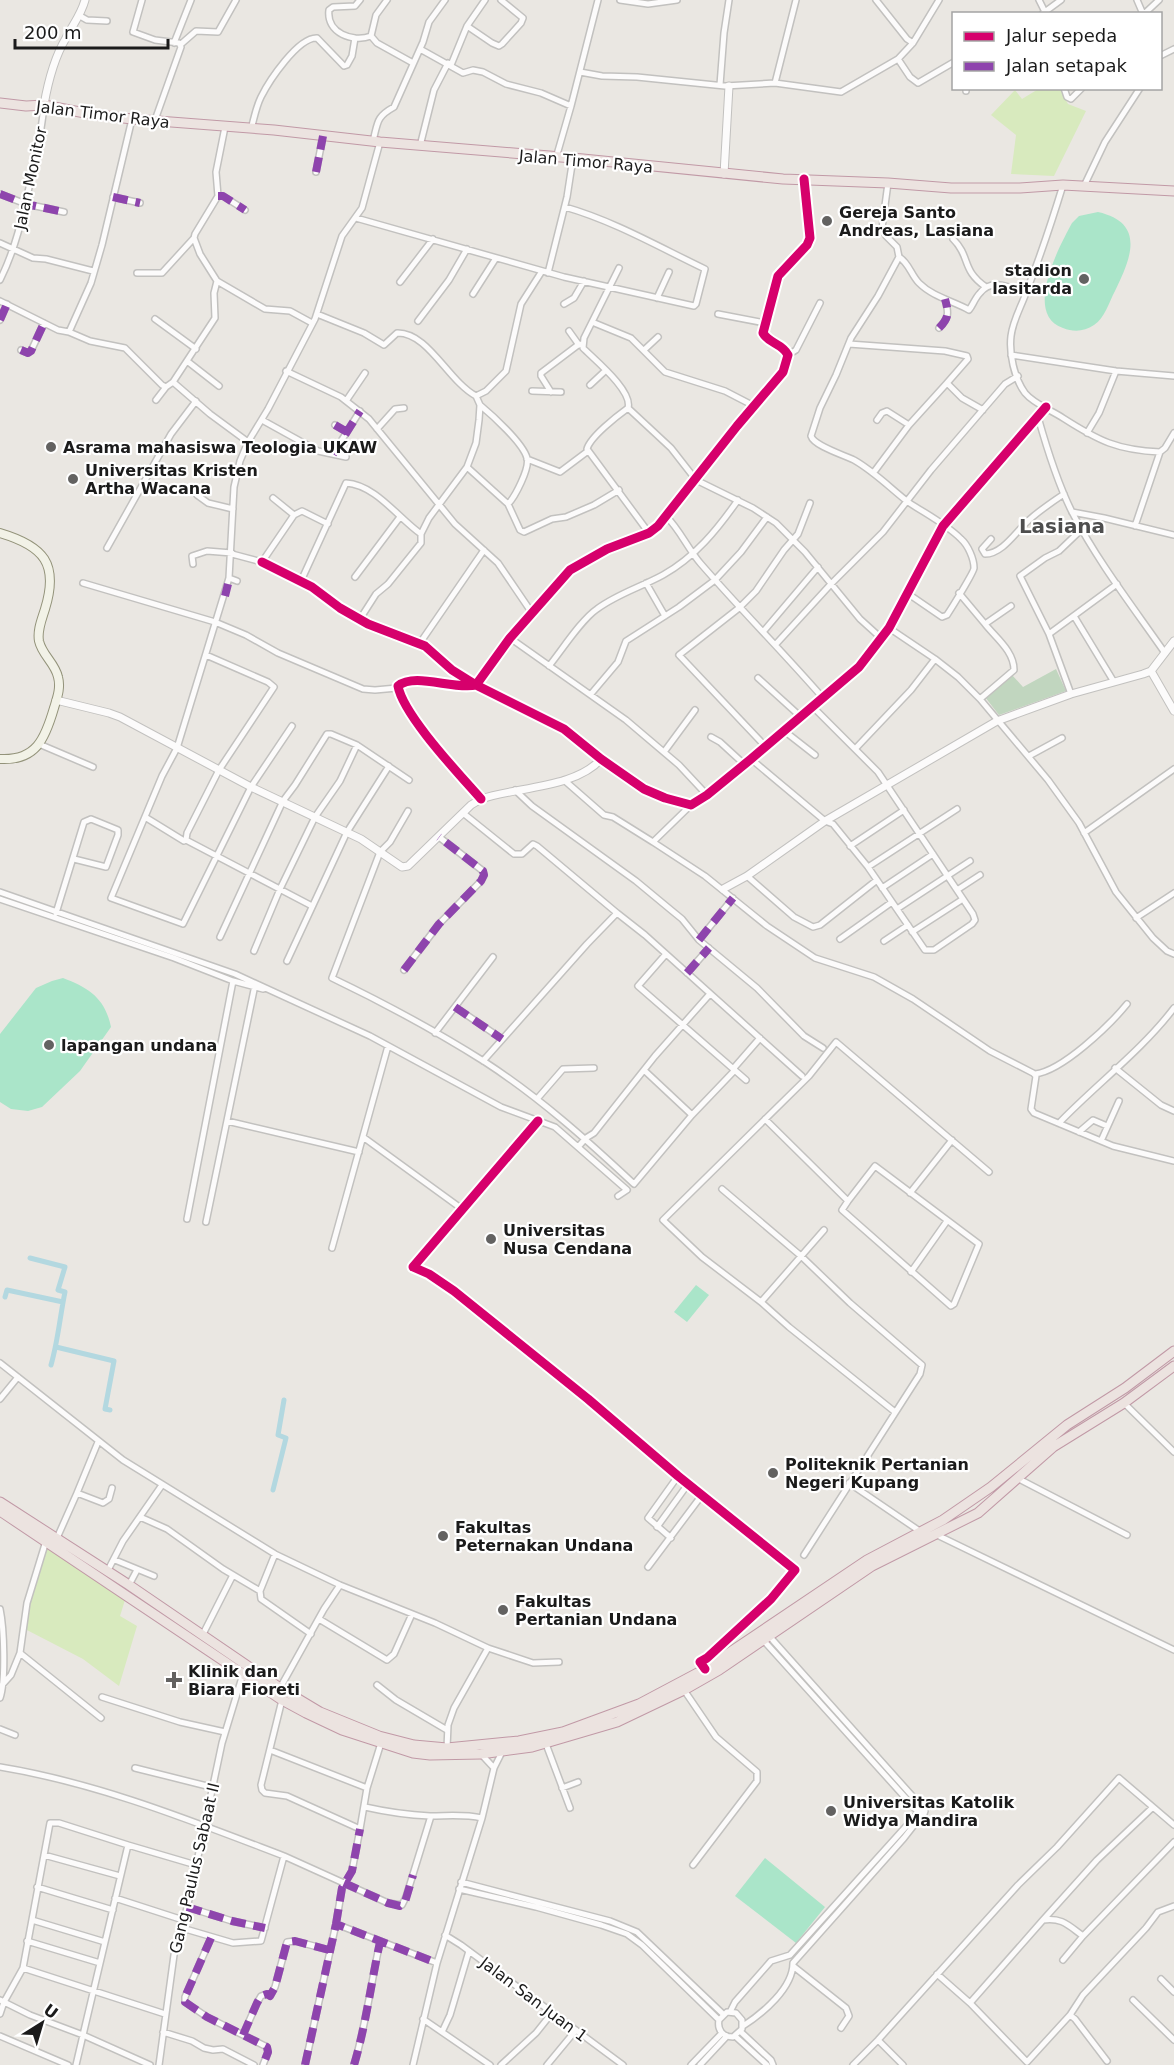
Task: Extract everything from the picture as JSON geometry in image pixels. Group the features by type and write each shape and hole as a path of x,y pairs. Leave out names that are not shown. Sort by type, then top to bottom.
{"highway":[{"name":"Jalan Timor Raya","path":"0,103 44,105 132,119 783,179 962,188 1063,185 1174,191"},
{"path":"682,1687 705,1669 867,1560 943,1520 971,1501 1067,1425 1125,1388 1174,1351"},
{"path":"0,1511 220,1653 320,1712 379,1736 414,1745 447,1748 519,1741 564,1735 617,1722 767,1639 872,1566 978,1513 1053,1447 1124,1403 1174,1366"},
{"path":"971,1501 978,1513"},
{"path":"0,1502 202,1636 243,1674 282,1700 323,1722 413,1753 430,1755 502,1752 546,1744 564,1735"}],"main road":[{"path":"0,532 32,547 43,556 50,568 51,586 40,626 39,639 58,677 59,690 48,728 39,744 22,757 0,759"}],"street":[{"path":"44,105 60,48 80,16 86,0"},
{"path":"142,0 133,32 155,40 177,44 196,31 216,34 236,0"},
{"path":"177,44 191,0"},
{"path":"360,0 357,5 333,7 328,12 339,34 355,38 371,36"},
{"path":"371,36 376,15 387,0"},
{"path":"292,726 251,787 183,924 112,899 111,896 162,776 177,748 229,578 234,487 238,467 248,442 262,420 317,314 342,236 362,208 377,142 380,117 383,112 394,107 420,49 429,22 445,0"},
{"path":"420,146 434,90 467,27 485,0"},
{"path":"467,27 500,46 521,24 523,18 501,0"},
{"path":"556,158 572,106 598,0"},
{"path":"620,0 637,4 677,0"},
{"path":"720,85 729,0"},
{"path":"775,84 796,0"},
{"path":"876,0 907,39 913,43"},
{"path":"580,72 602,76 729,86 775,84 841,92 898,59 913,43 939,0"},
{"path":"1044,12 1061,0"},
{"path":"1145,12 1159,0"},
{"path":"80,16 87,20 107,21"},
{"path":"371,36 377,42 413,63"},
{"path":"251,129 260,99 273,75 297,49 311,38 317,38 344,66 350,61 355,38"},
{"path":"155,121 181,50 177,44"},
{"path":"420,49 463,73 473,70 483,72 506,84 541,93 572,106"},
{"path":"898,59 918,83 951,64"},
{"path":"724,174 729,86"},
{"path":"1065,90 1067,97 1071,99 1080,90"},
{"path":"1084,186 1105,142 1139,90"},
{"name":"Jalan Monitor","path":"0,279 14,249 26,204 42,131 44,105"},
{"path":"69,332 91,283 132,119"},
{"path":"137,273 162,273 194,238 218,196 216,172 225,127"},
{"path":"316,172 323,136"},
{"path":"476,396 486,391 507,371 522,304 545,272 565,207 573,158"},
{"path":"788,355 785,349 766,339 763,333 778,276 807,245 810,238 804,179"},
{"path":"888,183 882,228 886,236 897,247 899,257 907,264 920,284 969,310 986,287 998,284 1026,293"},
{"path":"1063,185 1014,321 1011,355 1018,376 1025,392 1037,403 1087,433 1112,445 1160,452"},
{"path":"0,194 26,204 64,212"},
{"path":"218,196 223,196 245,210"},
{"path":"113,197 140,203"},
{"path":"356,218 545,272 694,306 696,304 705,269 668,249 565,207"},
{"path":"194,238 200,254 217,281 265,309 290,311 312,323"},
{"path":"400,282 433,239"},
{"path":"953,239 962,250 971,275 986,287"},
{"name":"Jalan Monitor","path":"0,243 14,249"},
{"path":"14,249 33,258 93,271"},
{"path":"418,321 454,272 467,249"},
{"path":"899,257 879,296 849,344 820,408 811,440 874,472 906,500 961,539 967,546 974,563 973,575 946,615 942,617 907,593"},
{"path":"473,294 496,258"},
{"path":"551,392 541,373 581,345 619,268"},
{"path":"657,298 669,272"},
{"path":"156,400 173,382 215,318 213,293 217,281"},
{"path":"564,304 574,298 584,281"},
{"path":"939,328 948,317 949,312 945,299"},
{"path":"0,301 58,330 90,341 125,348 166,387"},
{"path":"476,685 510,638 570,570 607,549 650,533 666,516 783,372 788,355 796,350 820,303"},
{"path":"0,320 7,304"},
{"path":"317,314 364,333 384,345 397,333 414,337 424,343 456,382 476,396 480,405 523,450 527,459 526,467 519,488 508,504"},
{"path":"718,314 765,322"},
{"path":"159,319 196,349"},
{"path":"592,322 626,335 665,372 725,391 754,406"},
{"path":"21,350 28,353 31,351 44,323"},
{"path":"569,331 626,395 630,404 587,445 588,451 650,533"},
{"path":"644,350 658,337"},
{"path":"849,344 945,351 967,356 968,359 909,425 874,472"},
{"path":"1011,355 1116,371 1174,376"},
{"path":"187,361 219,386"},
{"path":"286,371 346,401 360,411 455,524 498,563 532,613"},
{"path":"590,385 605,371"},
{"path":"1087,433 1099,413 1116,371"},
{"path":"346,401 365,373"},
{"path":"776,644 883,532 906,500 1005,384 1018,376"},
{"path":"173,382 248,442"},
{"path":"947,383 970,403 983,410"},
{"path":"532,391 561,392"},
{"path":"107,548 171,434 196,401"},
{"path":"360,619 376,594 388,584 421,543 421,534 439,504 467,467 476,443 480,405"},
{"path":"653,842 690,805 751,759 859,667 889,628 943,526 1046,407"},
{"path":"377,429 395,409 404,408"},
{"path":"628,408 671,448 696,480 767,517 792,539 860,619 881,638"},
{"path":"333,454 360,411"},
{"path":"877,420 882,413 887,411 909,425"},
{"path":"1038,417 1072,512 1117,584 1165,653"},
{"path":"262,420 310,448 346,456"},
{"path":"334,424 347,432"},
{"path":"1135,526 1160,452 1174,433"},
{"path":"527,459 560,472 588,451"},
{"path":"467,467 508,504 520,530 526,532 552,519 566,517 594,505 619,490"},
{"path":"301,581 345,484 348,482 378,497 421,534"},
{"path":"991,539 982,549 985,554 990,554 1004,545 1019,528 1064,494"},
{"path":"197,495 208,503 233,509"},
{"path":"273,498 294,515"},
{"path":"549,666 594,611 615,597 672,569 692,555 738,500"},
{"path":"765,747 679,655 739,608 763,581 792,539 798,534 810,503"},
{"path":"262,562 294,515 303,512 328,524"},
{"path":"1072,512 1174,536"},
{"path":"666,516 692,555 739,608 776,644 823,698"},
{"path":"355,577 400,517"},
{"path":"591,694 618,662 625,642 715,580 741,552 767,517"},
{"path":"1071,694 1048,634 1020,573 1059,551 1082,529"},
{"path":"420,644 484,550"},
{"path":"193,564 192,556 203,552 232,554 262,562 301,581 340,608 380,630 425,646 452,670 476,685 564,729 644,789 690,805"},
{"path":"763,632 818,567"},
{"path":"229,578 237,581"},
{"path":"83,583 215,622 246,635 278,653 363,689 397,688 408,680 441,685 476,685"},
{"path":"646,583 665,616"},
{"path":"1048,634 1117,584"},
{"path":"959,593 1006,648 1014,663 1014,670 980,699"},
{"path":"985,624 1011,606"},
{"path":"1074,616 1114,682"},
{"path":"889,628 935,659 958,677 980,699 1048,780 1084,833 1116,892 1159,945 1174,954"},
{"path":"510,638 626,720 664,752 706,795"},
{"path":"723,889 747,876 825,820 997,721 1071,694 1151,670 1174,641"},
{"path":"186,840 187,833 219,770 274,687 268,682 206,655"},
{"path":"855,748 911,690 935,659"},
{"path":"1151,670 1174,711"},
{"path":"758,678 801,717"},
{"path":"397,688 437,748 482,799"},
{"path":"56,700 109,713 251,787 347,832 399,866 405,867 463,813 482,799 564,780 585,772 601,759"},
{"path":"751,759 825,820 833,824 868,867 927,951 934,950 974,922 973,914 878,772 813,707"},
{"path":"664,752 695,710"},
{"path":"783,730 816,755"},
{"path":"220,938 283,801 327,734 357,745 409,780"},
{"path":"711,737 720,742 744,764"},
{"path":"1029,756 1062,738"},
{"path":"39,744 93,767"},
{"path":"254,951 280,889 315,817 340,781 357,745"},
{"path":"286,961 347,832 389,766"},
{"path":"1084,833 1174,769"},
{"path":"564,780 604,815 613,817 723,889 767,926 815,958 874,977 913,999 990,1051 1035,1074 1045,1073 1059,1067 1127,1004"},
{"path":"516,790 532,806 645,888 682,919 699,940 757,988 804,1036 823,1048"},
{"path":"868,867 957,809"},
{"path":"850,846 904,810"},
{"path":"408,811 390,842 380,852 332,978 483,1060 586,1138 634,1184 760,1038"},
{"path":"463,813 514,854 522,854 533,844 537,846 666,954 709,995 802,1076"},
{"path":"145,817 184,841 312,906"},
{"path":"55,914 86,820 91,819 118,830 106,867 74,859"},
{"path":"404,970 439,924 483,877 483,871 439,837"},
{"path":"882,888 933,854"},
{"path":"897,909 970,861"},
{"path":"957,890 980,875"},
{"path":"747,876 794,918 813,927 820,925 877,880"},
{"path":"0,892 265,989 388,1046 501,1107 555,1127 627,1190 618,1196"},
{"path":"1136,918 1174,893"},
{"path":"699,940 733,898"},
{"path":"0,899 55,914"},
{"path":"912,932 963,899"},
{"path":"840,939 892,902"},
{"path":"483,1060 617,913"},
{"path":"884,941 908,925"},
{"path":"687,973 709,948"},
{"path":"161,951 233,981 255,985"},
{"path":"666,954 638,987 746,1080"},
{"path":"435,1034 492,957"},
{"path":"187,1219 233,981"},
{"path":"206,1222 255,985"},
{"path":"578,1147 594,1133 709,995"},
{"path":"455,1007 502,1039"},
{"path":"1060,1124 1061,1120 1143,1044 1174,1008"},
{"path":"895,1412 761,1302 702,1257 663,1220 809,1076 836,1042 989,1172"},
{"path":"332,1248 388,1046"},
{"path":"537,1099 563,1069 594,1068"},
{"path":"1115,1068 1161,1105 1174,1111"},
{"path":"645,1071 692,1115"},
{"path":"1035,1074 1032,1111 1132,1152 1174,1161"},
{"path":"1101,1141 1119,1101"},
{"path":"765,1119 848,1201"},
{"path":"1079,1132 1093,1120 1107,1126"},
{"path":"227,1121 359,1152"},
{"path":"538,1121 413,1267 429,1274 454,1291 588,1398 678,1476 795,1570 771,1599 700,1662 705,1669"},
{"path":"363,1137 462,1209"},
{"path":"910,1193 952,1140"},
{"path":"874,1166 979,1244 954,1304 951,1306 842,1210 848,1201 874,1166"},
{"path":"722,1189 801,1256 850,1303 922,1365 920,1374 804,1555"},
{"path":"911,1272 947,1221"},
{"path":"761,1302 824,1230"},
{"path":"0,1363 99,1442 162,1485 275,1554 340,1585 488,1648 533,1663 559,1662"},
{"path":"0,1399 18,1377"},
{"path":"1124,1403 1174,1452"},
{"path":"57,1538 99,1442"},
{"path":"671,1538 649,1520 649,1516 678,1476"},
{"path":"1019,1479 1128,1535"},
{"path":"849,1483 921,1532"},
{"path":"657,1527 688,1484"},
{"path":"108,1572 123,1541 162,1485"},
{"path":"77,1493 103,1503 109,1499 112,1488"},
{"path":"648,1568 702,1495"},
{"path":"140,1517 167,1529 233,1575 260,1590"},
{"path":"935,1534 1174,1650"},
{"path":"2,1686 11,1675 20,1653 27,1603 46,1541"},
{"path":"275,1554 260,1590 262,1600 311,1634"},
{"path":"115,1560 154,1576"},
{"path":"129,1586 137,1570"},
{"path":"202,1636 233,1575"},
{"path":"280,1688 340,1585"},
{"path":"0,1609 2,1686 0,1698"},
{"path":"319,1619 387,1660 394,1654 412,1614"},
{"path":"0,1630 1,1643"},
{"path":"767,1639 920,1811"},
{"path":"447,1748 447,1730 454,1708 488,1648"},
{"path":"20,1653 101,1718"},
{"name":"Gang Paulus Sabaat II","path":"159,2065 173,1960 188,1907 211,1787 243,1674"},
{"path":"377,1685 396,1700 447,1730"},
{"path":"682,1687 716,1737 757,1772 758,1777 693,1865"},
{"path":"102,1697 180,1722 225,1732"},
{"path":"282,1700 261,1785 264,1792 287,1796 360,1829"},
{"path":"0,1729 15,1735"},
{"path":"305,2065 344,1883 351,1871 367,1788 381,1743"},
{"path":"546,1744 570,1808"},
{"path":"270,1750 367,1788"},
{"path":"413,2065 437,1963 482,1818 494,1768 502,1752"},
{"path":"481,1754 494,1768"},
{"path":"0,1767 42,1775 95,1790 205,1826 284,1856 388,1903 402,1905 431,1816"},
{"path":"135,1768 211,1787"},
{"path":"853,2065 1119,1778 1174,1825"},
{"path":"562,1788 578,1782"},
{"path":"365,1807 401,1814 431,1816 458,1814 482,1818"},
{"path":"969,2003 1097,1860 1152,1808"},
{"path":"735,2036 783,1989 792,1975 794,1963 904,1838 920,1811"},
{"path":"767,2065 735,2036 725,2035 718,2025 721,2017 730,2012 735,2002 771,1962 790,1955 920,1811"},
{"path":"0,2014 2,2001 23,1968 49,1825 52,1821 195,1865"},
{"path":"1063,1960 1083,1936 1174,1842"},
{"path":"76,2065 128,1845"},
{"path":"44,1855 120,1876"},
{"path":"182,1928 232,1943 258,1942 262,1939 284,1856"},
{"path":"461,1882 630,1928 647,1940 721,2017"},
{"path":"37,1887 112,1910"},
{"path":"459,1889 514,1898"},
{"path":"115,1898 183,1920"},
{"path":"937,1974 969,2003 1027,2064 1070,2015 1083,1995 1146,1928 1158,1912 1174,1906"},
{"path":"188,1907 265,1928"},
{"path":"32,1920 105,1942"},
{"path":"1043,1920 1065,1921 1083,1936"},
{"path":"336,1924 437,1963"},
{"name":"Jalan San Juan 1","path":"445,1935 623,2065"},
{"path":"212,1938 186,1993 185,2002 207,2017 267,2047 268,2052 263,2065"},
{"path":"27,1941 100,1963"},
{"path":"243,2035 259,1999 267,1994 270,1996 275,1987 287,1942 295,1941 329,1950"},
{"path":"354,2065 380,1942"},
{"path":"442,2031 450,2015 469,1951"},
{"path":"793,1966 846,2008 849,2016 842,2028"},
{"path":"23,1968 165,2014"},
{"path":"1161,1979 1174,1992"},
{"path":"1133,2000 1174,2040"},
{"path":"2,2001 150,2065"},
{"path":"730,2012 739,2015 742,2029 773,2065"},
{"path":"501,2065 536,2033 552,2013"},
{"path":"1070,2015 1107,2064"},
{"path":"423,2019 490,2065"},
{"path":"547,2065 576,2030"},
{"path":"163,2032 192,2041 204,2048 223,2049 254,2065"},
{"path":"691,2065 725,2035"},
{"path":"0,2036 68,2065"},
{"path":"878,2040 903,2065"},
{"path":"700,2065 702,2057"}],"green space":[{"path":"1015,90 1022,99 1037,90 1061,90 1068,104 1086,111 1054,176 1011,174 1016,135 991,115"},
{"name":"stadion lasitarda","path":"1098,212 1113,217 1123,224 1129,233 1129,254 1121,279 1101,318 1086,329 1075,331 1063,328 1051,320 1046,309 1045,295 1048,279 1059,248 1072,223 1079,216"},
{"path":"1056,669 1066,691 999,715 985,697 1012,675 1023,687"},
{"name":"lapangan undana","path":"63,978 88,990 100,1001 111,1027 80,1071 42,1107 28,1111 11,1109 0,1102 0,1034 36,988"},
{"path":"696,1285 709,1295 687,1322 674,1312"},
{"path":"47,1548 125,1600 120,1616 137,1626 119,1686 83,1659 23,1628"},
{"path":"765,1858 825,1907 796,1943 735,1896"}],"waterway":[{"path":"30,1258 65,1267 58,1290 65,1292 51,1365"},
{"path":"5,1297 7,1290 63,1302"},
{"path":"56,1347 114,1361 105,1409 110,1410"},
{"path":"273,1490 286,1438 278,1435 284,1400"}],"marked path":[{"path":"316,172 323,136"},
{"path":"0,194 26,204 64,212"},
{"path":"218,196 223,196 245,210"},
{"path":"113,197 140,203"},
{"path":"939,328 947,315 945,299"},
{"path":"0,320 7,304"},
{"path":"21,350 28,353 31,351 44,323"},
{"path":"333,454 360,411"},
{"path":"335,425 347,432"},
{"path":"225,596 228,584"},
{"path":"404,970 439,924 481,881 484,875 483,871 439,837"},
{"path":"699,940 733,898"},
{"path":"687,973 709,948"},
{"path":"455,1007 502,1039"},
{"path":"336,1924 342,1888 352,1871 360,1829"},
{"path":"344,1883 400,1906 405,1902 413,1875"},
{"path":"187,1907 232,1921 265,1928"},
{"path":"305,2065 336,1924 437,1963"},
{"path":"211,1938 185,1997 185,2002 207,2017 267,2047 268,2052 263,2065"},
{"path":"243,2035 261,1996 267,1994 270,1996 275,1987 287,1942 295,1941 329,1950"},
{"path":"354,2065 380,1942"}],"cycle path":[{"path":"481,799 421,728 410,713 398,686 414,681 476,685 510,638 570,570 607,549 649,533 658,526 783,372 788,355 763,333 778,276 807,245 810,238 804,179"},
{"path":"262,562 312,587 340,608 368,624 425,646 452,670 476,685 564,729 644,789 691,805 751,759 859,667 889,628 943,526 1046,407"},
{"path":"538,1121 413,1267 429,1274 454,1291 795,1570 771,1599 700,1662 705,1669"}],"place":[{"name":"Gereja Santo Andreas, Lasiana","path":"827,221"},
{"name":"stadion lasitarda","path":"1084,279"},
{"name":"Asrama mahasiswa Teologia UKAW","path":"51,447"},
{"name":"Universitas Kristen Artha Wacana","path":"73,479"},
{"name":"lapangan undana","path":"49,1045"},
{"name":"Universitas Nusa Cendana","path":"491,1239"},
{"name":"Politeknik Pertanian Negeri Kupang","path":"773,1473"},
{"name":"Fakultas Peternakan Undana","path":"443,1536"},
{"name":"Fakultas Pertanian Undana","path":"503,1610"},
{"name":"Klinik dan Biara Fioreti","path":"174,1680"},
{"name":"Universitas Katolik Widya Mandira","path":"831,1811"}],"district":[{"name":"Lasiana","path":"1062,526"}]}
